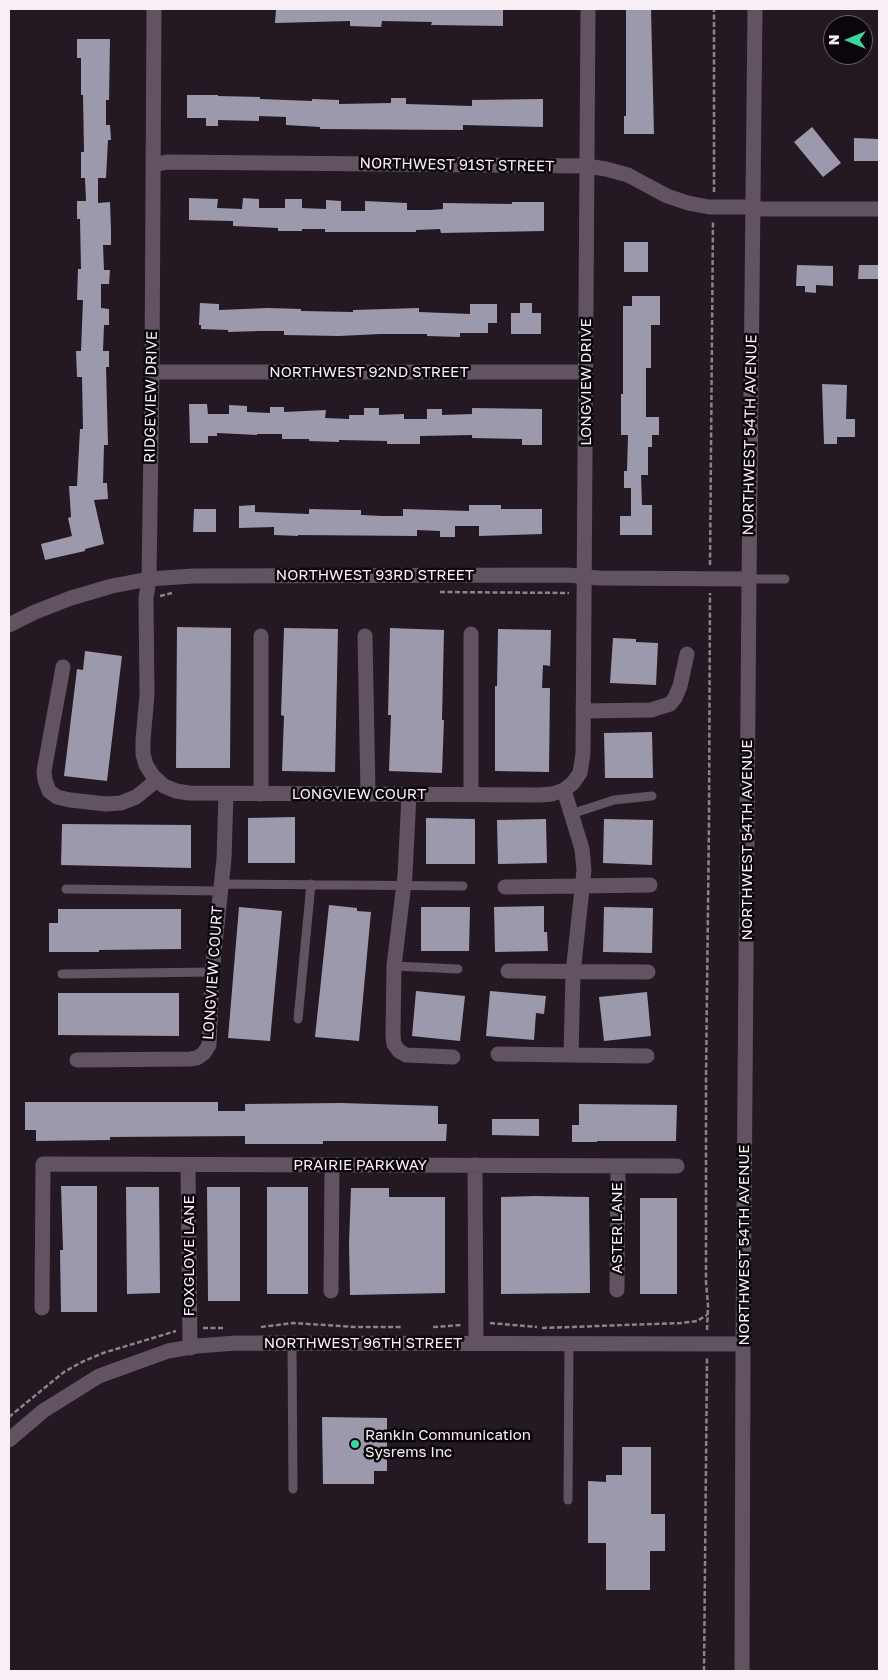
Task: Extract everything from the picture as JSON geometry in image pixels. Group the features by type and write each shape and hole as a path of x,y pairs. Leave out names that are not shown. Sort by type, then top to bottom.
{"street":[{"name":"RIDGEVIEW DRIVE","path":"154,9 149,579 146,598 147,695 143,754 146,766 157,780"},
{"name":"LONGVIEW DRIVE","path":"564,790 574,783 580,773 583,754 588,9"},
{"name":"NORTHWEST 54TH AVENUE","path":"742,1671 748,579 755,9"},
{"name":"NORTHWEST 91ST STREET","path":"153,165 177,162 587,166 606,169 628,176 667,196 688,203 713,207 748,207 753,210 879,209"},
{"name":"NORTHWEST 92ND STREET","path":"152,372 586,372"},
{"name":"NORTHWEST 93RD STREET","path":"9,625 71,598 112,586 149,579 209,575 584,576 748,579"},
{"path":"471,634 471,794"},
{"path":"261,636 261,794"},
{"name":"LONGVIEW COURT","path":"365,636 368,794"},
{"path":"583,710 651,710 670,704 680,686 687,654"},
{"path":"63,667 44,771 49,791 57,797 70,800 106,804 121,803 136,797 157,780"},
{"name":"LONGVIEW COURT","path":"157,780 176,791 226,794 552,794 564,790"},
{"path":"564,790 582,849 584,870 573,973 571,1055"},
{"name":"LONGVIEW COURT","path":"77,1060 190,1059 197,1058 204,1053 209,1045 212,972 224,859 226,794"},
{"name":"LONGVIEW COURT","path":"409,794 403,884 394,966 394,1044 399,1051 406,1055 453,1057"},
{"path":"505,887 650,885"},
{"path":"508,971 573,973 648,972"},
{"path":"498,1054 647,1056"},
{"name":"PRAIRIE PARKWAY","path":"42,1308 42,1164 677,1166"},
{"name":"FOXGLOVE LANE","path":"188,1165 190,1348"},
{"path":"331,1291 332,1165"},
{"path":"475,1166 476,1343"},
{"name":"ASTER LANE","path":"617,1290 618,1166"},
{"name":"NORTHWEST 96TH STREET","path":"9,1440 43,1411 99,1376 168,1351 190,1348 236,1343 743,1344"}],"lane":[{"path":"748,579 785,579"},
{"path":"571,814 614,800 652,796"},
{"path":"298,1019 311,884"},
{"path":"66,889 311,884 463,886"},
{"path":"394,966 458,969"},
{"path":"62,974 212,972"},
{"path":"292,1343 293,1489"},
{"path":"568,1500 569,1343"}],"path":[{"path":"704,1671 708,1305 706,1282 706,1078 714,9"},
{"path":"438,592 564,592 584,597"},
{"path":"158,597 180,593"}],"building":[{"path":"276,9 503,9 503,26 431,25 432,22 382,21 381,27 350,26 350,21 275,23"},
{"path":"626,9 651,9 654,134 624,134 624,116 626,116"},
{"path":"77,39 110,39 109,100 106,100 106,125 110,125 111,140 108,140 106,178 98,178 98,203 110,202 111,229 111,245 103,245 104,270 110,270 109,284 101,284 101,308 109,309 109,325 104,325 103,351 109,351 109,367 106,367 108,445 104,445 103,483 107,483 108,499 94,500 104,544 85,549 85,551 45,560 41,544 72,536 68,518 71,517 69,486 77,486 80,429 83,429 82,377 77,377 76,351 81,351 83,300 77,300 78,269 81,269 80,219 77,219 77,201 86,201 85,178 81,178 81,152 84,152 83,95 81,95 81,58 77,58"},
{"path":"187,95 260,97 260,99 312,101 312,99 339,100 339,104 391,103 391,98 406,98 406,104 472,106 472,100 543,99 543,127 463,125 463,130 320,129 320,127 286,125 286,117 259,116 259,121 218,120 218,126 206,126 206,118 187,118"},
{"path":"812,127 841,163 823,177 794,142"},
{"path":"854,138 879,139 879,161 854,161"},
{"path":"189,198 218,199 217,208 242,209 243,198 259,199 259,208 285,208 285,199 302,199 302,208 326,209 326,200 341,201 341,211 365,211 365,201 407,203 407,210 443,209 443,203 512,204 512,202 544,202 544,231 441,233 440,229 416,230 416,232 325,232 325,229 302,229 302,231 278,231 278,228 233,226 233,221 189,220"},
{"path":"624,242 648,242 648,272 624,272"},
{"path":"797,265 833,266 833,286 816,285 816,293 805,292 805,286 796,286"},
{"path":"859,265 879,265 879,279 858,279"},
{"path":"632,296 660,296 660,325 651,325 651,368 646,368 646,417 659,417 659,435 652,435 652,447 648,447 648,475 641,475 642,505 652,505 652,535 620,535 620,516 631,516 631,488 624,488 624,471 627,471 628,435 621,435 621,394 623,394 623,306 632,306"},
{"path":"200,303 219,304 219,310 268,308 353,312 353,310 419,308 419,312 470,314 470,304 497,304 497,323 488,323 488,333 460,333 460,337 427,336 427,334 339,336 284,335 284,331 228,332 228,330 201,329 201,325 199,325"},
{"path":"520,303 532,303 532,313 541,313 541,334 511,334 511,313 520,313"},
{"path":"822,384 847,385 846,419 855,419 855,437 837,437 837,444 824,444"},
{"path":"189,404 207,404 208,414 229,414 229,405 247,406 247,412 270,413 270,407 284,407 284,412 326,410 325,418 349,419 349,415 364,415 364,408 379,408 379,415 404,414 404,419 427,419 427,409 442,409 442,415 472,414 472,408 542,409 542,445 522,445 522,439 472,438 472,435 420,436 420,444 387,444 387,441 339,440 339,442 282,439 282,434 217,433 217,436 208,436 208,443 190,443"},
{"path":"255,505 255,512 309,514 309,509 361,510 361,515 383,516 403,516 403,509 469,511 469,505 501,505 501,509 542,509 542,534 479,536 479,526 455,526 455,537 440,537 440,531 417,530 417,536 298,536 274,535 274,527 239,528 239,506"},
{"path":"194,509 216,509 216,532 193,532"},
{"path":"177,627 231,628 230,768 176,768"},
{"path":"284,628 338,629 335,772 282,771 284,716 281,715"},
{"path":"390,628 444,630 442,773 389,771 391,715 388,715"},
{"path":"498,629 551,630 550,666 543,665 542,688 550,688 549,772 495,771 495,686 497,686"},
{"path":"613,638 636,639 636,642 658,643 656,685 610,683"},
{"path":"85,651 122,656 107,781 64,776 77,669 83,670"},
{"path":"652,732 653,778 605,778 604,733"},
{"path":"295,817 295,863 248,863 248,818"},
{"path":"426,818 475,819 475,864 426,864"},
{"path":"546,819 547,863 498,864 497,820"},
{"path":"604,819 653,820 652,865 603,863"},
{"path":"62,824 191,825 191,868 61,865"},
{"path":"329,905 357,908 357,911 371,912 359,1041 315,1037"},
{"path":"544,906 544,932 547,932 548,951 495,952 494,907"},
{"path":"239,907 282,911 270,1041 228,1038"},
{"path":"421,907 470,907 469,951 421,951"},
{"path":"604,907 653,908 652,953 603,952"},
{"path":"58,909 181,909 181,949 49,952 49,923 58,923"},
{"path":"416,991 465,996 460,1041 412,1036"},
{"path":"490,991 546,996 544,1014 536,1013 534,1040 486,1036"},
{"path":"647,992 651,1036 604,1041 599,997"},
{"path":"58,993 179,993 179,1036 58,1035"},
{"path":"25,1102 218,1102 218,1111 245,1111 245,1104 341,1103 438,1106 438,1124 447,1124 446,1141 323,1141 323,1144 245,1144 245,1136 110,1137 110,1140 36,1141 36,1130 25,1130"},
{"path":"579,1104 677,1105 676,1141 572,1142 572,1125 579,1125"},
{"path":"492,1119 539,1119 539,1136 492,1135"},
{"path":"61,1186 97,1186 97,1312 61,1312 60,1250 63,1250"},
{"path":"126,1187 159,1187 160,1293 127,1294"},
{"path":"207,1187 240,1187 240,1301 208,1301"},
{"path":"267,1187 308,1187 308,1294 267,1294"},
{"path":"351,1188 389,1188 389,1197 445,1197 445,1293 350,1295"},
{"path":"501,1197 589,1197 590,1293 501,1294"},
{"path":"640,1198 677,1198 677,1294 640,1294"},
{"name":"Rankin Communication Sysrems Inc","path":"322,1417 387,1418 387,1471 374,1471 374,1484 323,1484"},
{"path":"622,1447 651,1447 651,1514 665,1514 665,1551 650,1551 650,1590 606,1590 606,1543 588,1543 588,1481 606,1482 606,1475 622,1475"}],"place":[{"name":"Rankin Communication Sysrems Inc","path":"355,1444"}]}
